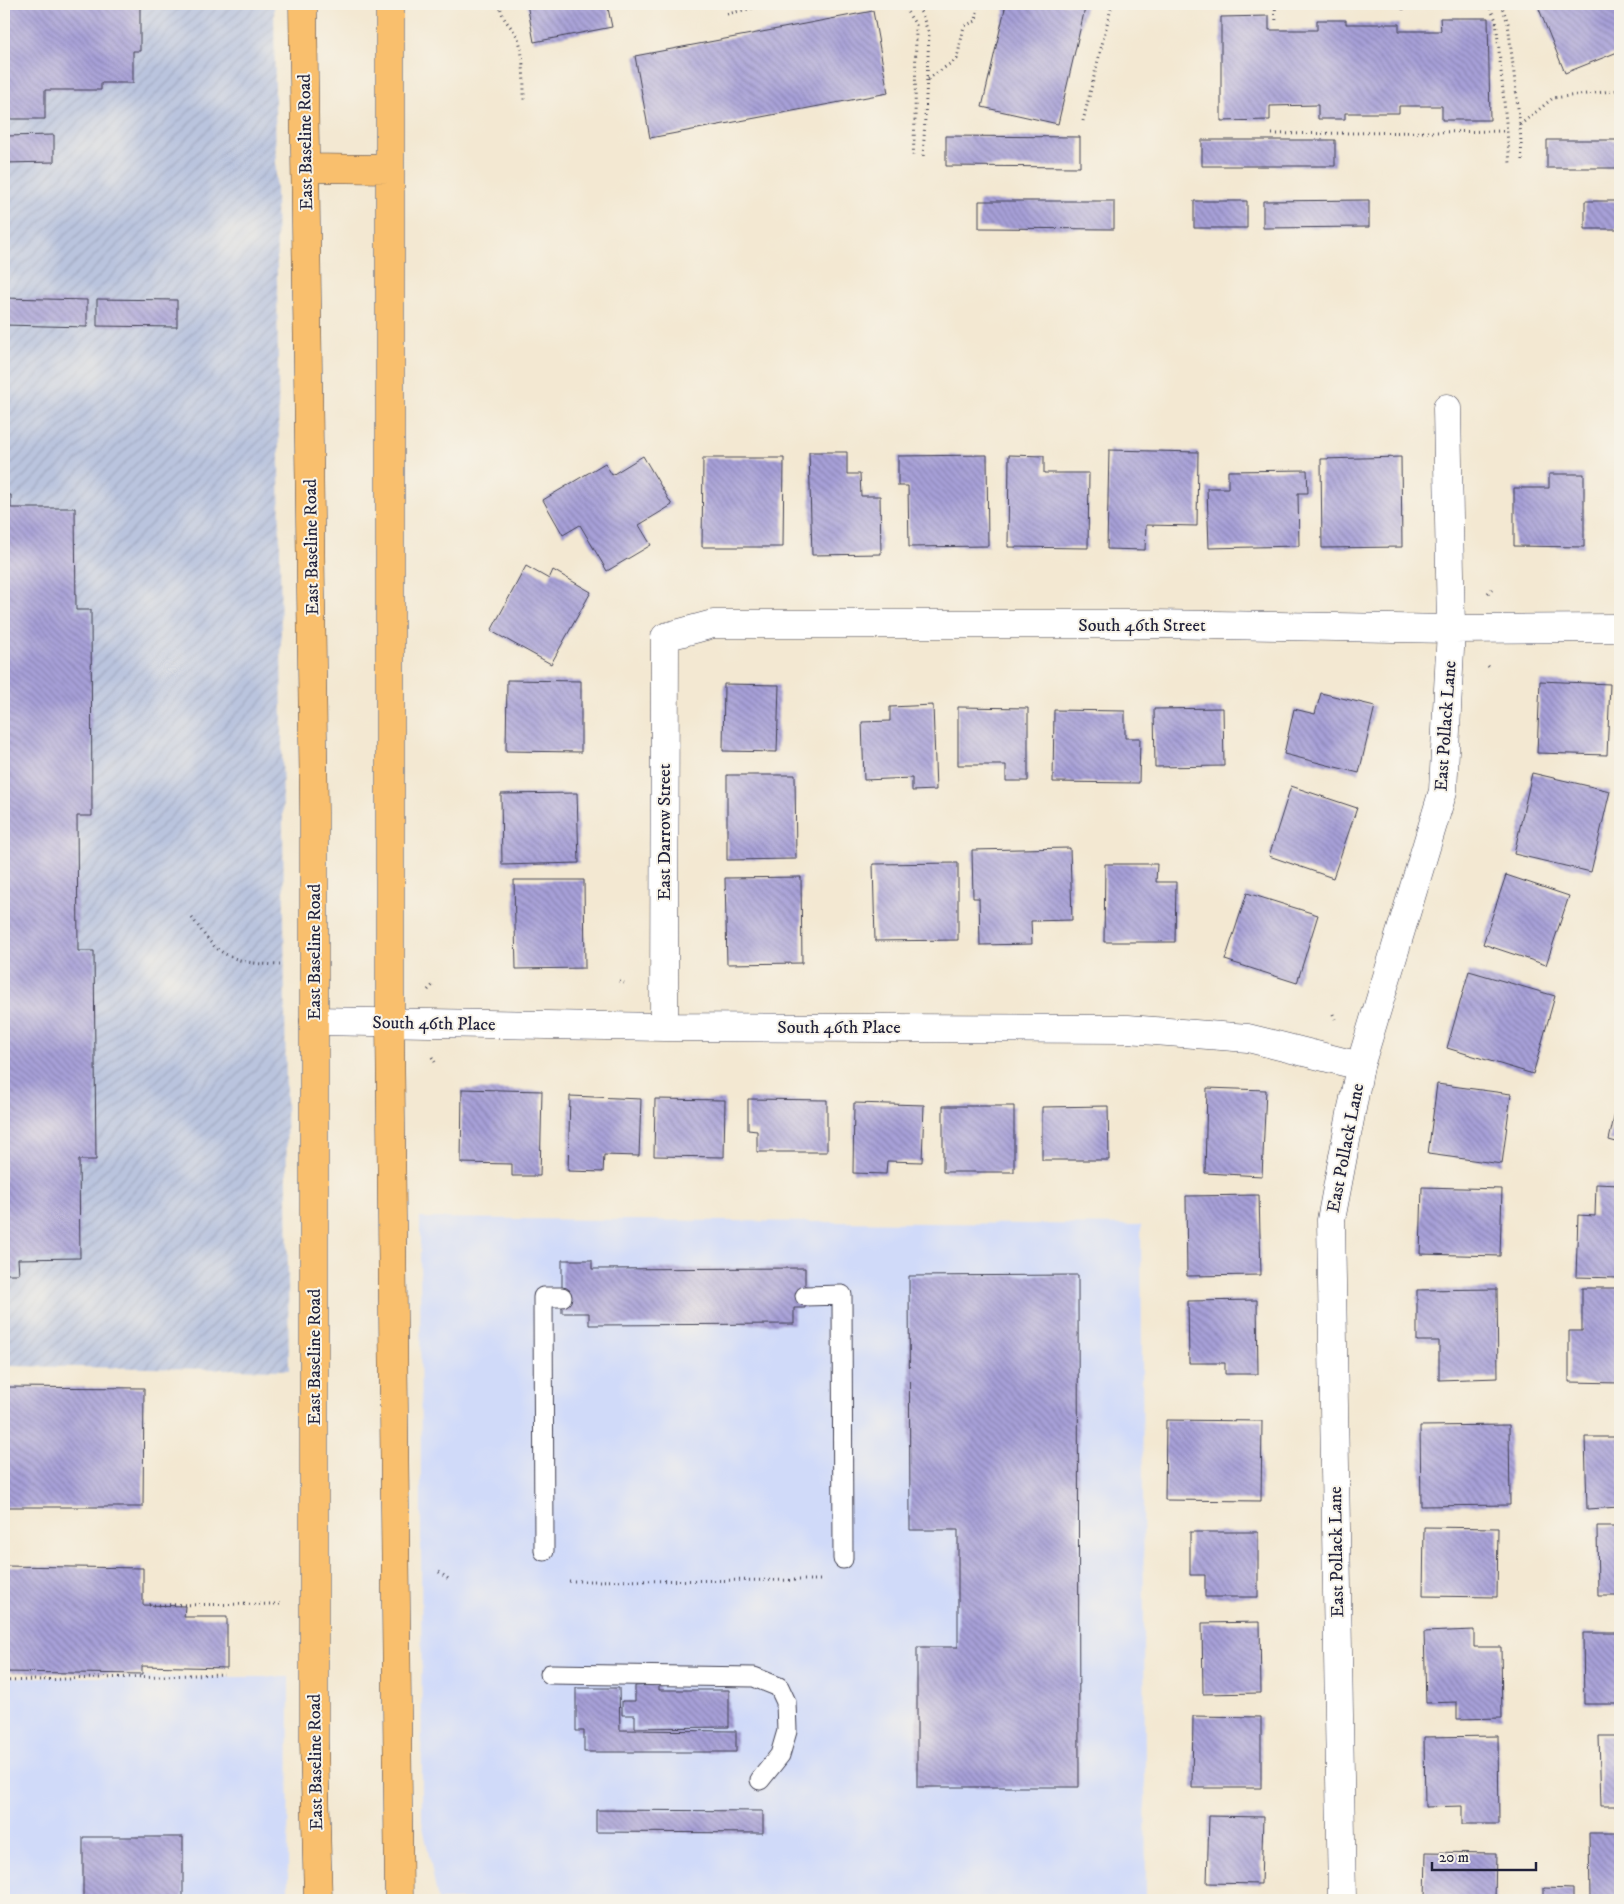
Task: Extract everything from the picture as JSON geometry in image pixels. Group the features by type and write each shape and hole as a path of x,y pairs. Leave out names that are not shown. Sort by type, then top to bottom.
{"main road":[{"name":"East Baseline Road","path":"303,4 314,812 314,1742 318,1900"},
{"path":"390,4 390,1022 399,1900"},
{"path":"306,168 390,169"}],"street":[{"name":"East Pollack Lane","path":"1342,1900 1331,1220 1360,1066 1443,791 1451,629 1447,408"},
{"name":"South 46th Street","path":"665,637 713,624 1152,624 1451,629 1620,628"},
{"name":"East Darrow Street","path":"664,1026 665,637"},
{"name":"South 46th Place","path":"314,1021 664,1026 1128,1029 1248,1038 1360,1066"}],"lane":[{"path":"805,1296 842,1295 843,1559"},
{"path":"544,1551 543,1297 562,1297"},
{"path":"550,1674 754,1677 778,1686 786,1702 787,1731 780,1755 760,1780"}],"path":[{"path":"500,4 502,15 518,39 525,79 524,101"},
{"path":"726,14 770,4"},
{"path":"902,4 916,25 913,158"},
{"path":"914,4 922,14 929,35 923,159"},
{"path":"927,79 957,59 964,26 976,21 978,4"},
{"path":"1083,121 1112,4"},
{"path":"1275,4 1276,23"},
{"path":"1403,4 1403,14"},
{"path":"1488,4 1496,20 1510,163"},
{"path":"1500,4 1508,23 1522,160"},
{"path":"1520,126 1552,98 1620,90"},
{"path":"1272,134 1508,131"},
{"path":"1488,594 1492,589"},
{"path":"192,918 214,946 232,958 255,964 280,965"},
{"path":"619,981 624,983"},
{"path":"428,990 435,983"},
{"path":"1333,1014 1335,1019"},
{"path":"432,1057 435,1062"},
{"path":"439,1572 450,1580"},
{"path":"569,1581 828,1580"},
{"path":"149,1605 283,1604"},
{"path":"4,1681 224,1674"}],"shaded area":[{"path":"4,4 274,4 289,1370 4,1366"},
{"path":"420,1218 1141,1225 1146,1900 438,1900 422,1821"},
{"path":"4,1677 289,1677 288,1900 4,1900"}],"building":[{"path":"4,4 140,4 140,51 133,51 133,83 101,83 101,90 45,90 45,119 4,119"},
{"path":"527,4 607,4 612,27 534,42"},
{"path":"1006,4 1086,4 1058,124 982,107"},
{"path":"1551,4 1620,4 1620,51 1565,73 1539,9"},
{"path":"873,11 888,93 650,138 635,56"},
{"path":"1269,16 1269,30 1317,30 1317,20 1346,20 1346,24 1399,24 1399,31 1441,31 1440,18 1488,18 1490,120 1442,120 1442,106 1399,106 1399,113 1345,113 1345,119 1318,119 1318,105 1270,106 1270,120 1221,121 1221,17"},
{"path":"54,135 54,162 4,163 4,136"},
{"path":"946,136 1080,137 1080,167 946,166"},
{"path":"1202,140 1335,140 1335,166 1202,166"},
{"path":"1547,140 1620,140 1620,168 1547,168"},
{"path":"1369,200 1369,227 1263,228 1263,201"},
{"path":"979,201 1114,201 1114,229 979,228"},
{"path":"1194,201 1247,201 1247,228 1194,228"},
{"path":"1585,201 1620,201 1620,229 1585,229"},
{"path":"4,298 87,300 87,327 4,325"},
{"path":"97,299 177,300 177,327 97,326"},
{"path":"1109,450 1198,452 1197,526 1146,525 1145,550 1107,549"},
{"path":"809,452 847,452 847,474 860,474 861,496 880,496 881,554 812,555"},
{"path":"987,455 988,546 909,547 908,486 898,486 898,456"},
{"path":"1009,455 1044,456 1044,473 1089,473 1088,548 1008,547"},
{"path":"643,456 672,505 639,525 651,545 607,571 580,525 563,535 543,500 605,463 612,475"},
{"path":"1401,457 1402,547 1322,548 1321,459"},
{"path":"703,458 784,458 783,547 702,547"},
{"path":"1307,470 1308,493 1298,493 1299,546 1209,548 1207,488 1228,488 1228,471"},
{"path":"1549,474 1584,474 1584,547 1514,546 1514,488 1549,488"},
{"path":"4,495 11,495 11,508 75,508 76,610 91,610 92,816 77,816 78,951 94,951 96,1160 79,1160 80,1258 18,1259 19,1274 4,1274"},
{"path":"526,566 549,579 553,570 591,592 551,664 491,631"},
{"path":"507,680 581,681 581,752 506,751"},
{"path":"1540,681 1610,684 1607,755 1537,753"},
{"path":"724,684 779,685 777,752 723,751"},
{"path":"1321,693 1375,706 1359,773 1284,754 1294,709 1315,714"},
{"path":"933,705 936,790 912,791 912,778 864,780 862,722 890,721 890,707"},
{"path":"958,707 1028,708 1028,781 1006,781 1006,765 958,765"},
{"path":"1223,708 1224,766 1155,767 1154,709"},
{"path":"1054,710 1125,711 1125,738 1140,738 1139,783 1053,782"},
{"path":"1532,773 1610,791 1591,872 1514,854"},
{"path":"727,775 795,775 796,859 727,860"},
{"path":"1291,786 1357,808 1333,878 1269,856"},
{"path":"577,793 579,863 502,865 501,794"},
{"path":"1070,848 1072,920 1031,921 1032,944 980,945 979,898 973,898 972,850"},
{"path":"958,863 958,940 875,941 873,864"},
{"path":"1105,864 1157,864 1156,882 1176,882 1175,942 1104,942"},
{"path":"1506,875 1569,896 1546,965 1483,944"},
{"path":"801,877 802,963 727,964 725,878"},
{"path":"514,880 584,880 585,968 516,969"},
{"path":"1247,893 1318,915 1297,983 1225,960"},
{"path":"1469,971 1555,996 1533,1074 1447,1048"},
{"path":"1437,1084 1511,1094 1502,1164 1428,1154"},
{"path":"1207,1088 1266,1090 1262,1176 1205,1173"},
{"path":"462,1089 542,1091 540,1176 512,1176 512,1164 461,1163"},
{"path":"1620,1095 1620,1143 1609,1140"},
{"path":"570,1096 641,1099 639,1156 604,1155 603,1172 568,1171"},
{"path":"655,1099 725,1100 724,1157 654,1156"},
{"path":"748,1099 827,1100 827,1152 757,1152 757,1131 748,1130"},
{"path":"854,1103 924,1105 922,1162 887,1161 886,1174 853,1173"},
{"path":"943,1106 1014,1106 1014,1172 943,1172"},
{"path":"1108,1106 1109,1160 1042,1160 1042,1107"},
{"path":"1596,1184 1620,1185 1619,1278 1576,1277 1578,1215 1595,1216"},
{"path":"1422,1187 1502,1189 1500,1256 1420,1254"},
{"path":"1259,1195 1261,1275 1187,1276 1186,1196"},
{"path":"562,1260 592,1260 592,1269 805,1268 805,1308 794,1308 794,1324 589,1325 589,1313 562,1313"},
{"path":"1078,1275 1079,1787 917,1787 917,1647 958,1647 958,1530 910,1530 909,1276"},
{"path":"1582,1288 1620,1288 1620,1383 1569,1382 1569,1331 1582,1331"},
{"path":"1497,1289 1498,1378 1439,1380 1439,1341 1417,1341 1417,1290"},
{"path":"1257,1300 1258,1374 1225,1374 1225,1363 1189,1363 1188,1301"},
{"path":"4,1387 144,1388 143,1507 4,1507"},
{"path":"1166,1420 1262,1421 1261,1501 1165,1500"},
{"path":"1509,1425 1510,1505 1421,1506 1420,1426"},
{"path":"1585,1437 1620,1437 1620,1507 1587,1509"},
{"path":"1597,1526 1620,1526 1620,1596 1598,1596"},
{"path":"1424,1527 1498,1528 1497,1597 1423,1596"},
{"path":"1190,1532 1258,1532 1258,1597 1205,1597 1205,1575 1190,1575"},
{"path":"4,1566 143,1568 143,1605 185,1606 184,1617 227,1617 227,1668 142,1666 142,1674 4,1672"},
{"path":"1260,1622 1261,1693 1203,1694 1202,1623"},
{"path":"1474,1630 1474,1647 1501,1647 1502,1718 1457,1719 1457,1702 1426,1703 1424,1632"},
{"path":"1583,1633 1620,1633 1620,1704 1584,1704"},
{"path":"659,1685 659,1690 729,1690 729,1727 635,1728 635,1715 622,1715 622,1701 635,1701 635,1686"},
{"path":"576,1688 619,1688 620,1730 736,1731 736,1752 584,1752 584,1731 576,1731"},
{"path":"1193,1716 1261,1717 1261,1788 1192,1788"},
{"path":"1498,1736 1499,1824 1462,1824 1462,1806 1425,1807 1424,1737"},
{"path":"1599,1736 1620,1736 1620,1806 1601,1806"},
{"path":"596,1810 763,1811 763,1833 596,1832"},
{"path":"1209,1816 1263,1817 1261,1884 1207,1883"},
{"path":"1589,1833 1620,1833 1620,1900 1590,1900"},
{"path":"83,1837 183,1837 183,1900 83,1900"},
{"path":"1426,1852 1496,1853 1495,1900 1425,1900"},
{"path":"1544,1888 1573,1889 1573,1900 1544,1900"}]}
